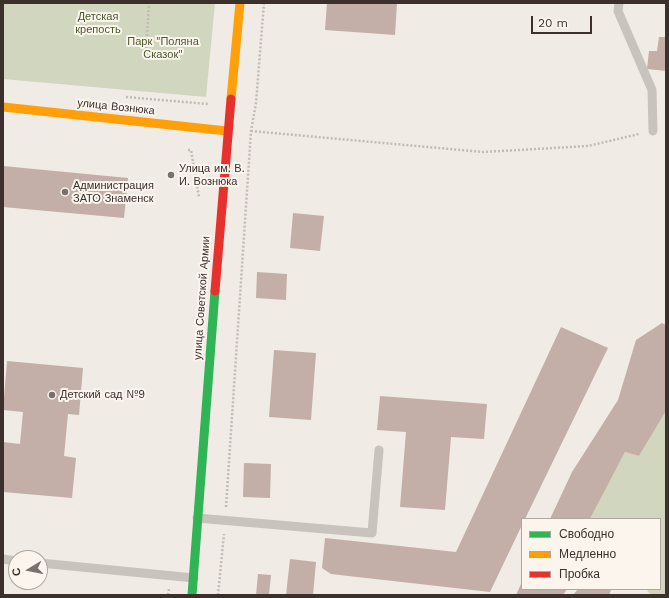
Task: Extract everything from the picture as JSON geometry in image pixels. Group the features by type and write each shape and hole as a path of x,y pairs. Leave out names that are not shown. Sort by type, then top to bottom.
{"street":[{"name":"улица Советской Армии","path":"192,595 228,131 240,3"},
{"name":"улица Вознюка","path":"3,107 228,131"}],"lane":[{"path":"619,3 618,12 652,90 653,131"},
{"path":"197,518 372,533 379,450"},
{"path":"48,564 194,578"}],"path":[{"path":"146,52 149,3"},
{"path":"227,498 251,130 256,103 264,3"},
{"path":"120,96 211,104"},
{"path":"251,130 483,152 588,146 653,131"},
{"path":"183,149 191,150 200,202"},
{"path":"218,595 226,521"}],"green space":[{"name":"Парк \"Поляна Сказок\"","path":"3,3 215,3 206,97 3,79"},
{"path":"666,411 666,595 651,595 647,590 661,590 661,518 591,518 625,452 639,456"}],"building":[{"path":"327,3 397,3 395,35 325,30"},
{"path":"659,37 666,37 666,71 647,69 649,51 657,51"},
{"name":"Администрация ЗАТО Знаменск","path":"3,166 128,178 124,218 3,207"},
{"path":"293,213 324,216 320,251 290,248"},
{"path":"257,272 287,274 286,300 256,298"},
{"path":"662,323 666,325 666,411 639,456 625,452 591,518 550,518 572,472 618,400 636,340"},
{"path":"561,327 608,348 525,518 521,518 521,527 490,592 331,574 322,568 325,538 456,552"},
{"path":"274,350 316,353 311,420 269,417"},
{"path":"7,361 83,368 79,415 68,414 64,456 76,458 72,498 3,492 3,442 20,444 23,412 3,410"},
{"path":"380,396 487,404 484,439 451,437 445,510 400,507 406,432 377,430"},
{"path":"244,463 271,464 270,498 243,497"},
{"path":"290,559 316,562 313,595 286,595"},
{"path":"258,574 271,575 269,595 256,595"},
{"path":"521,584 521,590 566,590 563,595 516,595"},
{"path":"577,590 611,590 609,595 573,595"}],"traffic: fast":[{"path":"192,595 215,291"}],"traffic: slow":[{"path":"231,99 240,3"},
{"path":"3,107 227,131"}],"traffic: jam":[{"path":"215,291 231,99"}],"place":[{"name":"Улица им. В. И. Вознюка","path":"171,175"},
{"name":"Администрация ЗАТО Знаменск","path":"65,192"},
{"name":"Детский сад №9","path":"52,395"}],"park label":[{"name":"Детская крепость","path":"98,23"}]}
